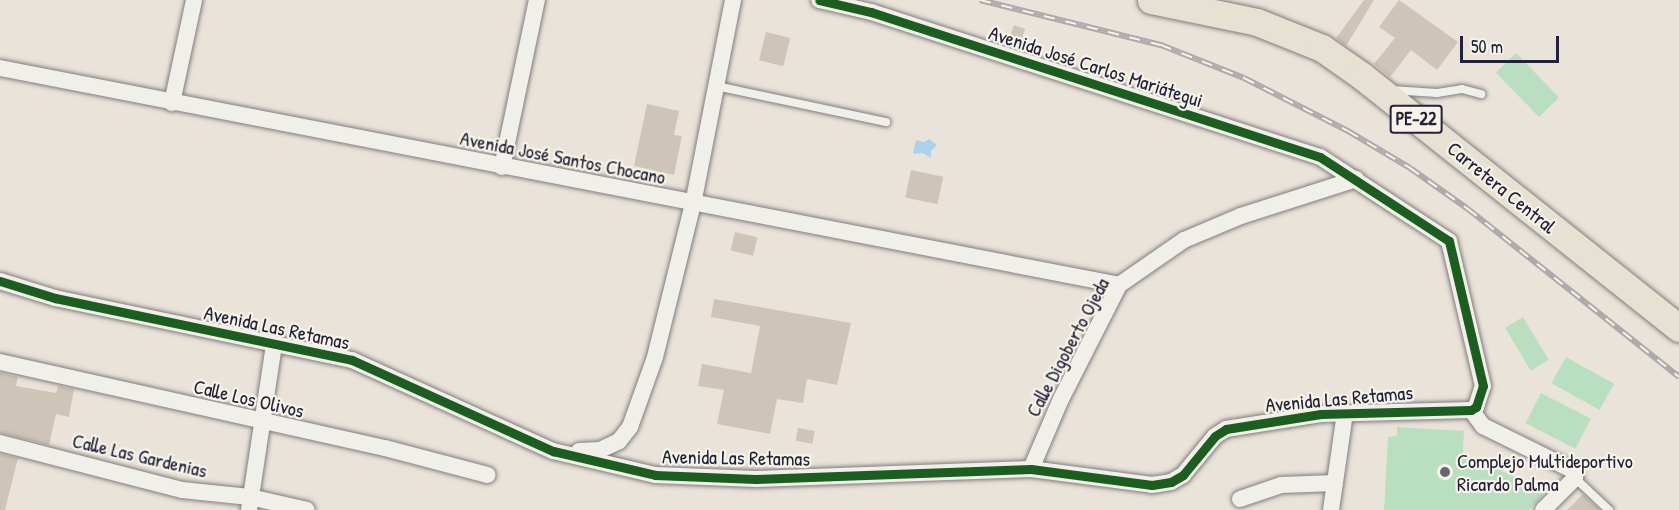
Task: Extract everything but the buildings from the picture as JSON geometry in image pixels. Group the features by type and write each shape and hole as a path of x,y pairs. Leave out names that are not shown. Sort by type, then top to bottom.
{"highway":[{"name":"Carretera Central","path":"1151,0 1219,6 1322,48 1381,90 1679,328"}],"street":[{"path":"172,103 194,0"},
{"path":"502,167 537,0"},
{"path":"553,451 600,450 620,441 630,427 655,357 693,204 733,0"},
{"name":"Avenida José Carlos Mariátegui","path":"819,0 871,12 1320,157 1356,179 1449,241 1483,386 1473,408"},
{"name":"Avenida José Santos Chocano","path":"0,68 1119,285"},
{"name":"Calle Digoberto Ojeda","path":"1031,469 1061,399 1119,285 1184,240 1241,216 1356,179"},
{"name":"Avenida Las Retamas","path":"0,281 55,298 352,360 553,451 655,475 756,479 1031,469 1129,483 1170,483 1183,475 1215,435 1226,429 1345,413 1473,408"},
{"path":"250,504 274,345"},
{"name":"Calle Los Olivos","path":"0,362 488,475"},
{"path":"1473,408 1483,426 1570,467 1575,478 1543,510"},
{"path":"1331,510 1345,413"},
{"name":"Calle Las Gardenias","path":"0,443 182,490 250,504 307,510"},
{"path":"1240,499 1281,486 1335,483"}],"lane":[{"path":"716,86 886,122"},
{"path":"1381,90 1437,93 1462,89 1481,94"},
{"path":"1575,478 1609,510"}],"green space":[{"path":"1516,53 1559,98 1539,117 1496,72"},
{"path":"1523,317 1549,360 1531,371 1505,328"},
{"path":"1566,357 1614,384 1600,410 1551,383"},
{"path":"1541,393 1591,418 1575,449 1526,423"},
{"name":"Complejo Multideportivo Ricardo Palma","path":"1397,427 1464,431 1463,455 1547,490 1529,510 1384,510 1388,437 1397,436"}],"water":[{"path":"929,139 937,145 931,151 931,158 923,153 913,154 916,140 924,142"}],"railway":[{"path":"980,0 1161,45 1244,78 1348,131 1410,168 1468,209 1679,377"}],"cycle path":[{"path":"0,281 55,298 352,360 553,451 655,475 756,479 1031,469 1152,485 1171,482 1183,475 1215,436 1226,429 1321,414 1471,410 1476,407 1483,386 1449,241 1320,157 871,12 819,0"}],"place":[{"name":"Complejo Multideportivo Ricardo Palma","path":"1445,472"}]}
